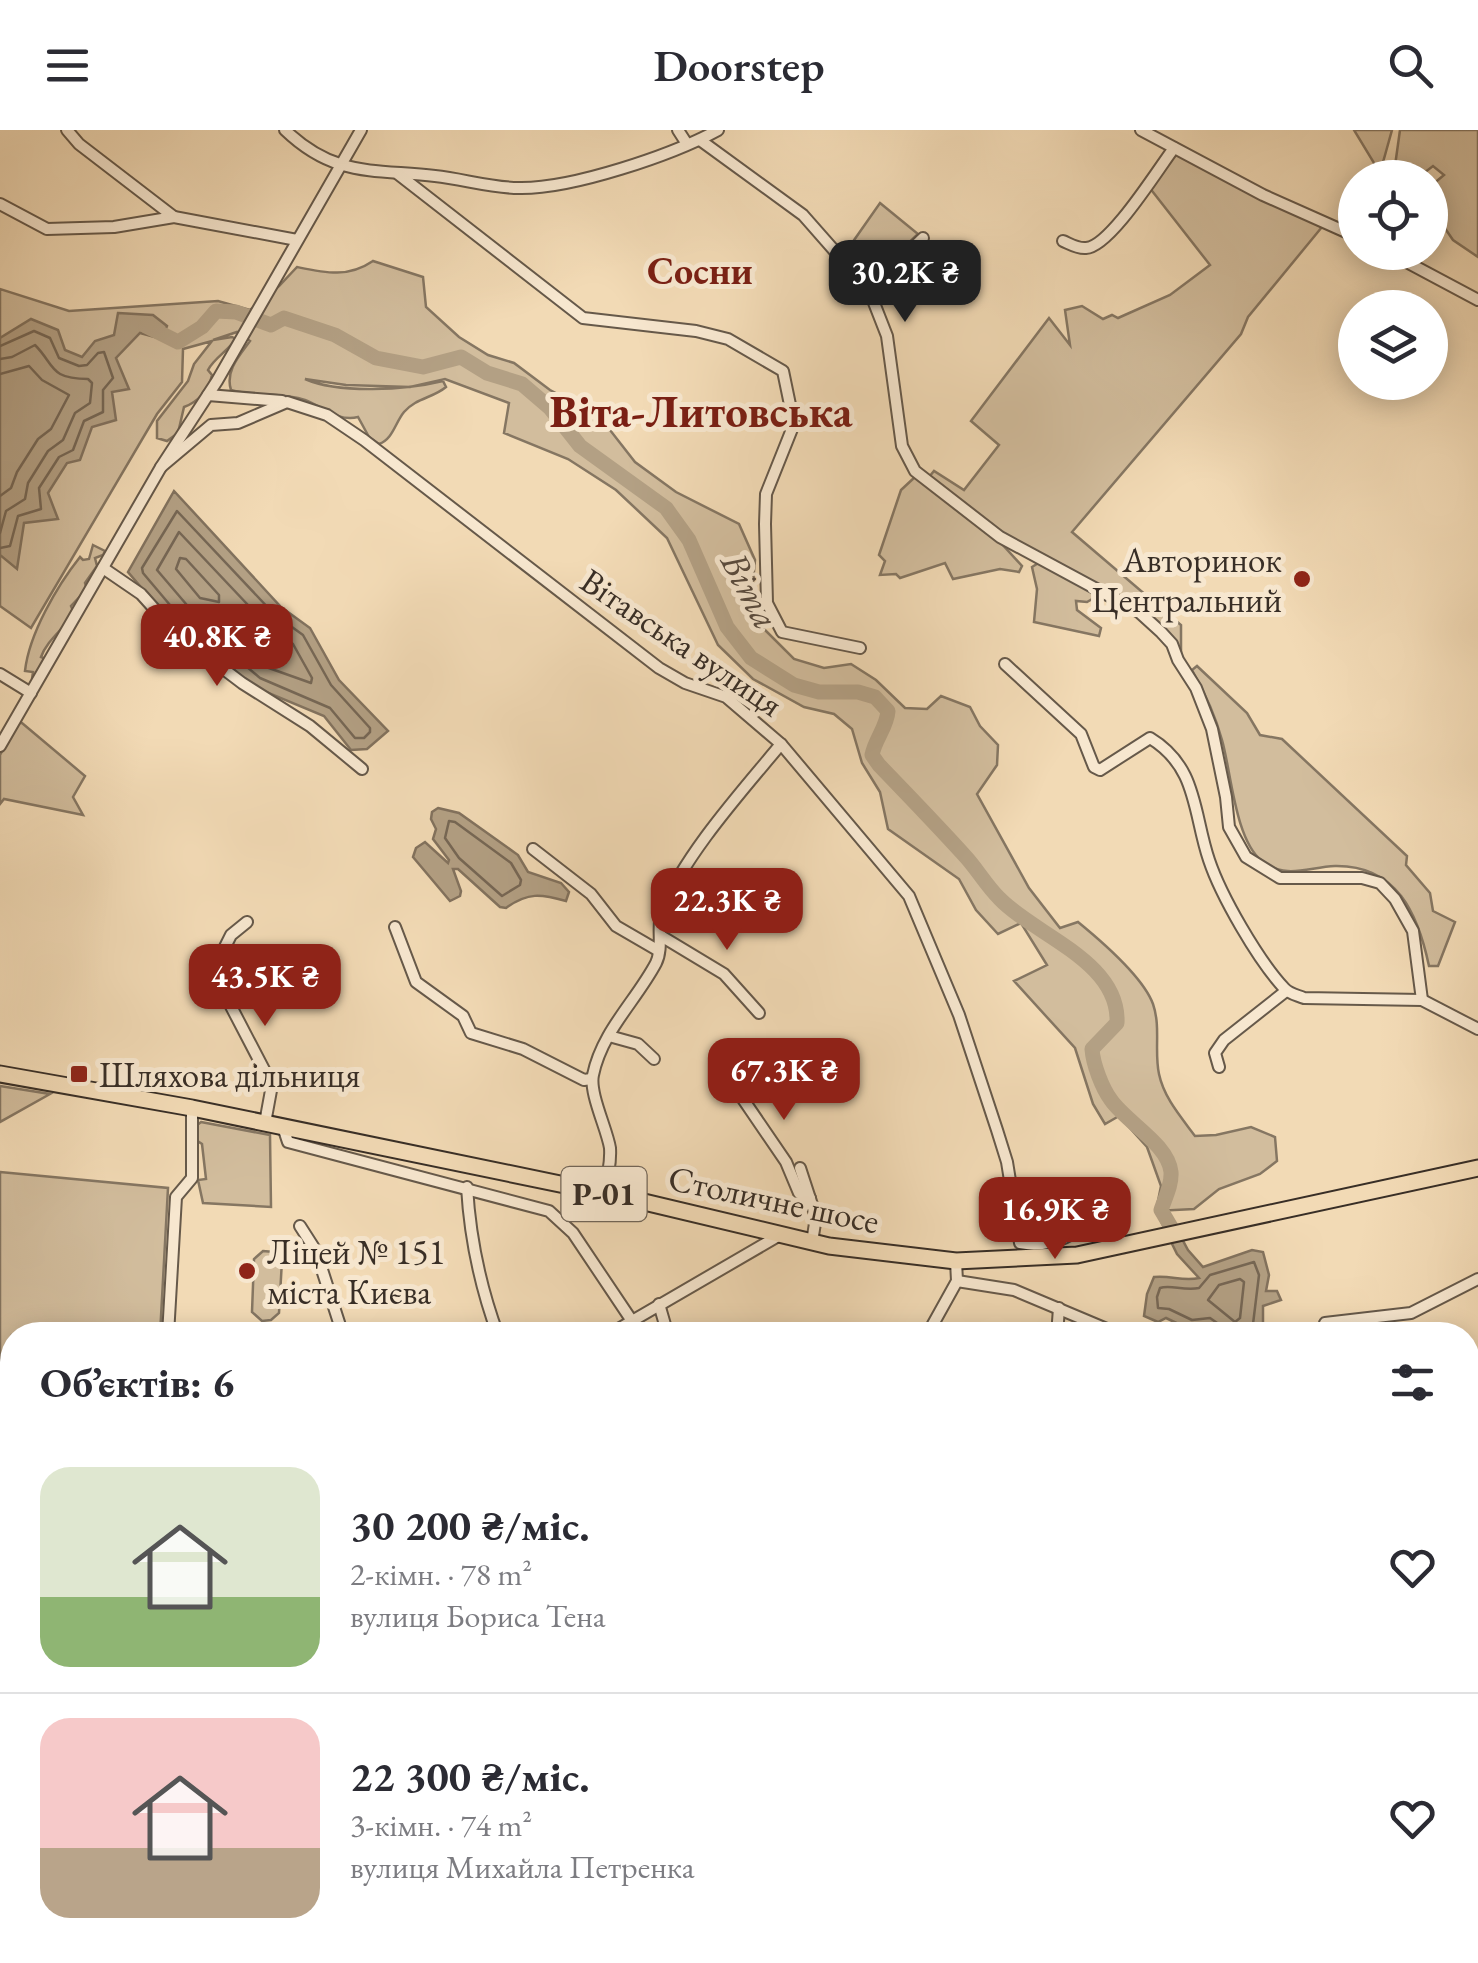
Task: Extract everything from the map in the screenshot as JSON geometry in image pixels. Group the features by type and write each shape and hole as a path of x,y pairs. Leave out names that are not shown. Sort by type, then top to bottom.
{"main road":[{"name":"Столичне шосе","path":"0,1074 192,1108 812,1242 956,1261 1032,1260 1134,1244 1478,1168"}],"street":[{"path":"67,130 78,144 174,216"},
{"path":"285,130 306,150 340,166 518,188 626,168 718,130"},
{"path":"0,746 161,467 218,381 360,130"},
{"path":"678,130 803,215 869,290 887,336 902,446 915,471 1000,537 1139,612 1172,644 1212,729 1229,827 1246,858 1280,878 1362,878 1380,883 1395,899 1413,932 1422,1000"},
{"path":"1142,130 1263,195 1338,228"},
{"path":"1063,241 1090,248 1108,236 1174,148"},
{"path":"398,174 583,318 696,331 728,339 783,371 794,424 766,494 767,603 782,632 860,648"},
{"path":"0,204 48,229 114,227 174,216 298,240"},
{"path":"869,290 923,238"},
{"path":"1422,270 1478,300"},
{"name":"Вітавська вулиця","path":"208,395 287,402 327,415 353,431 659,668 680,681 726,698 782,744 909,896 925,929 959,1015 997,1130 1020,1243 1033,1246 1066,1239 1078,1230"},
{"path":"161,467 210,426 238,422 287,402"},
{"path":"103,568 142,594 176,633 242,683 310,726 362,769"},
{"path":"1006,664 1081,734 1094,768 1100,770 1150,738 1175,758 1193,792 1216,876 1286,992 1304,998 1422,1000 1478,1029"},
{"path":"0,674 31,693"},
{"path":"604,1194 610,1146 591,1079 609,1036 657,961 660,914 696,852 782,744"},
{"path":"533,849 591,894 616,926 659,951"},
{"path":"247,922 231,935 220,955 222,989 272,1085 265,1124"},
{"path":"395,927 416,982 463,1016 471,1032 524,1049 584,1080 591,1079"},
{"path":"661,936 724,974 759,1013"},
{"path":"1219,1067 1215,1054 1224,1040 1286,992"},
{"path":"609,1036 638,1044 654,1059"},
{"path":"730,1080 786,1162 799,1193 810,1198"},
{"path":"169,1322 176,1198 192,1178 192,1108"},
{"path":"282,1127 288,1142 549,1210 573,1233 632,1321 780,1235"},
{"path":"800,1168 816,1216 812,1242"},
{"path":"467,1187 476,1262 493,1322"},
{"path":"300,1226 316,1251 339,1322"},
{"path":"934,1322 957,1281 956,1261"},
{"path":"1334,1322 1411,1313 1478,1279"},
{"path":"957,1281 1014,1290 1091,1322"},
{"path":"659,1304 664,1322"},
{"path":"1057,1322 1059,1308"}],"shaded area":[{"path":"1354,130 1392,130 1384,160 1372,160"},
{"path":"1400,130 1478,130 1478,257 1448,233 1448,160 1396,160"},
{"path":"1174,152 1322,227 1248,317 1241,334 1072,532 1181,625 1181,657 1169,636 1003,535 929,477 934,471 964,490 999,445 971,421 1049,318 1070,345 1065,310 1082,306 1103,319 1112,315 1118,318 1170,295 1210,265 1149,187"},
{"path":"880,203 918,234 867,282 845,253"},
{"path":"373,261 423,277 426,307 459,337 488,355 514,363 550,390 588,410 635,462 676,492 739,524 755,560 752,594 764,629 794,659 824,668 851,664 876,680 905,708 927,709 941,696 970,707 980,726 998,745 997,765 977,794 1029,888 1060,928 1078,922 1120,960 1148,993 1157,1021 1159,1074 1174,1107 1195,1136 1251,1127 1275,1137 1277,1161 1260,1174 1219,1189 1194,1209 1156,1211 1161,1186 1147,1147 1119,1116 1105,1124 1093,1104 1075,1048 1014,981 1047,965 1021,923 998,934 976,910 959,879 888,829 880,792 862,763 852,729 834,714 804,707 753,679 718,645 667,538 616,490 568,459 504,433 509,403 445,379 414,386 443,381 446,387 409,407 391,435 379,444 369,437 358,417 337,416 296,398 231,390 231,370 250,341 237,332 213,340 236,339 208,370 212,375 208,386 198,399 184,407 178,433 167,441 157,438 157,421 212,341 183,349 182,382 157,414 31,628 0,606 0,289 69,311 218,301 250,310 297,267 346,272","holes":["305,379 346,385 407,387 354,389"]},
{"path":"915,477 1000,542 1022,566 1019,572 1000,569 953,579 945,563 900,578 896,574 880,575 885,561 879,555 901,490"},
{"path":"93,545 105,551 95,558 97,566 85,583 87,589 71,606 74,613 47,645 41,657 46,659 32,679 33,672 25,671 38,626 62,582 80,557 89,559"},
{"path":"1040,562 1099,595 1087,602 1076,601 1077,610 1101,628 1099,636 1034,622 1037,589 1032,567"},
{"path":"1197,666 1247,713 1260,735 1282,739 1407,856 1406,865 1430,893 1433,911 1455,922 1438,966 1429,966 1411,911 1389,883 1356,868 1280,870 1253,851 1240,822 1216,721 1192,670"},
{"path":"18,723 85,776 73,797 83,815 4,799 0,804 0,755"},
{"path":"0,1086 50,1094 0,1122"},
{"path":"201,1122 270,1135 271,1207 203,1203 198,1180 206,1179 202,1144 196,1140 196,1126"},
{"path":"0,1172 168,1188 161,1322 0,1322"},
{"path":"263,1251 274,1252 282,1260 279,1313 262,1321 252,1312 254,1259"}],"water":[{"path":"118,313 153,315 167,326 162,339 140,333 116,358 129,389 112,392 116,420 92,427 80,460 67,463 48,493 58,519 24,523 17,569 0,555 0,338 31,319 58,330 65,350 82,357 95,341 114,335"},
{"path":"174,491 281,607 310,628 339,680 388,731 367,749 351,750 324,716 254,687 194,635 182,635 128,572"},
{"path":"438,808 459,813 518,855 528,872 561,883 569,892 566,901 535,896 500,907 458,869 453,869 461,891 460,896 450,901 413,857 416,848 425,842 448,863 433,839 436,829 432,812"},
{"path":"1156,1211 1167,1211 1188,1250 1203,1267 1252,1250 1263,1252 1269,1275 1266,1291 1277,1291 1281,1300 1263,1306 1263,1322 1174,1322 1166,1318 1158,1322 1144,1316 1154,1277 1199,1278 1177,1254"}],"waterway":[{"name":"Віта","path":"146,326 178,342 202,327 216,311 236,312 271,325 284,318 335,335 376,358 423,367 461,357 487,373 522,384 550,408 580,446 666,508 689,540 727,627 751,658 794,685 819,692 858,692 875,697 888,711 872,755 879,765 999,898 1072,951 1105,983 1114,1001 1117,1023 1092,1049 1094,1062 1111,1100 1155,1143 1168,1162 1170,1182 1161,1210 1171,1227"}],"place":[{"name":"Авторинок Центральний","path":"1302,579"},
{"name":"Шляхова дільниця","path":"79,1074"},
{"name":"Ліцей № 151 міста Києва","path":"247,1271"}],"district":[{"name":"Сосни","path":"700,270"},
{"name":"Віта-Литовська","path":"701,411"}]}
